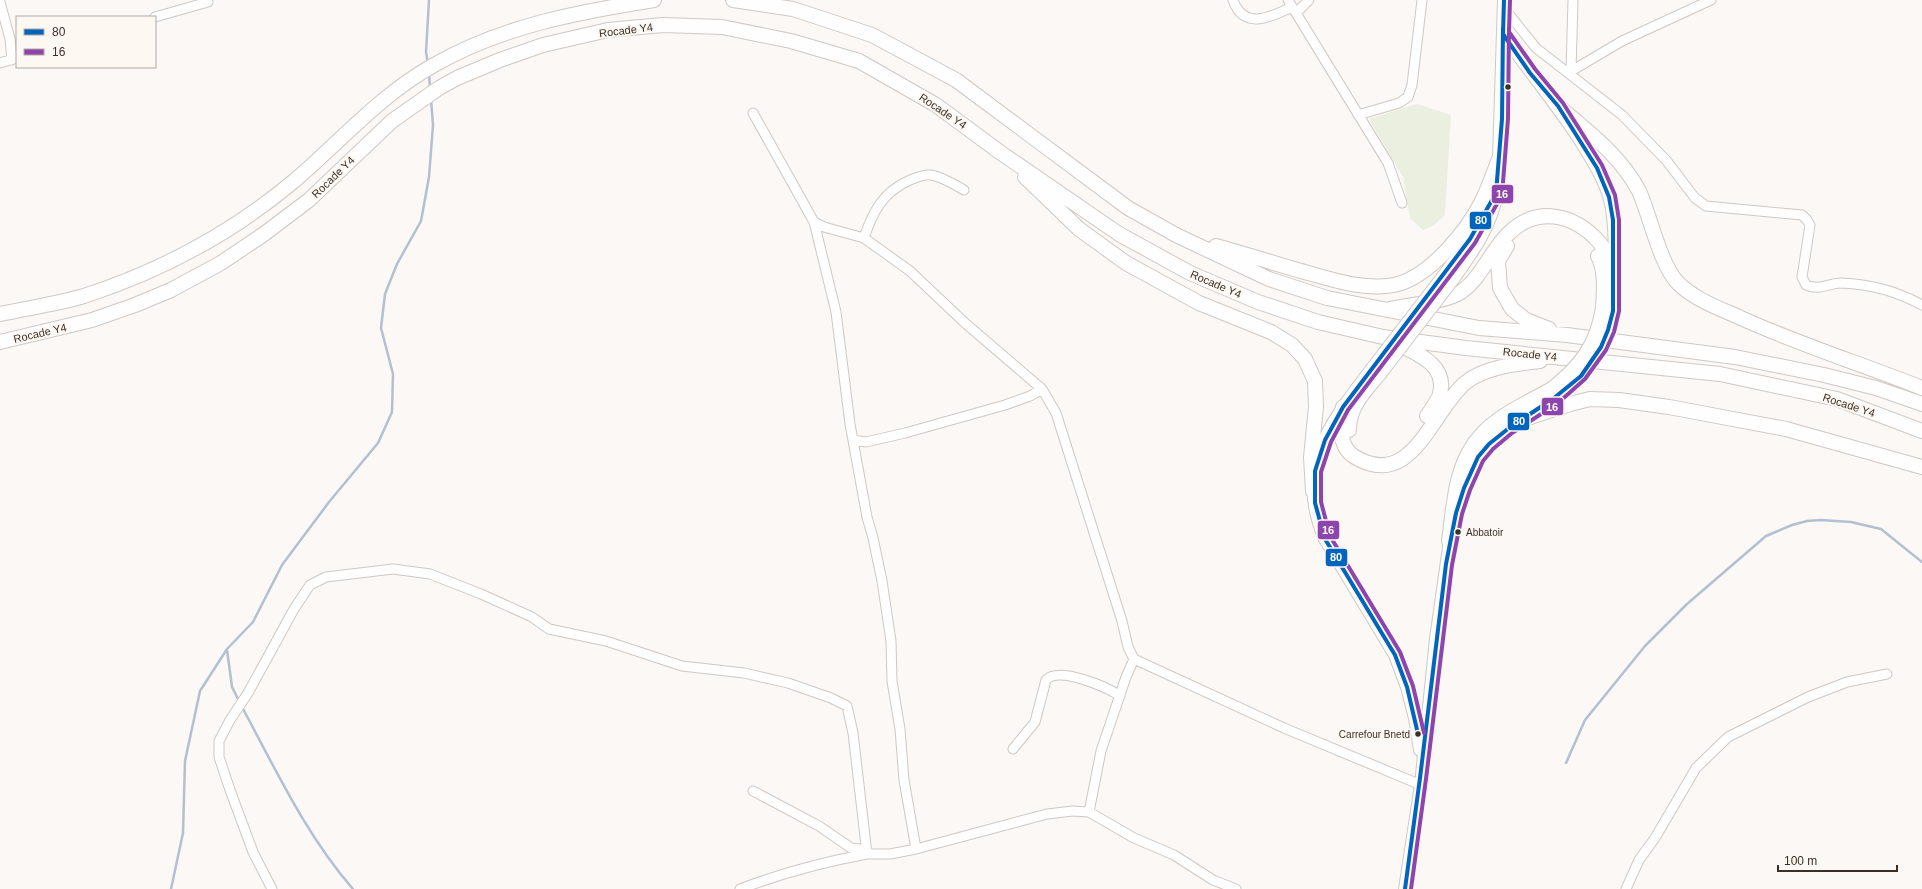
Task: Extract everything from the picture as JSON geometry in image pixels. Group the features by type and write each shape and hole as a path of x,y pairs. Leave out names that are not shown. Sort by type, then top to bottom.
{"highway":[{"path":"0,314 82,296 157,269 210,242 256,211 295,180 346,132 394,90 413,77 460,51 537,22 607,7 654,0"},
{"name":"Rocade Y4","path":"733,0 793,9 872,35 956,80 1128,208 1176,235 1270,279 1327,298 1479,328 1567,335 1735,357 1868,386 1922,404"},
{"name":"Rocade Y4","path":"0,342 92,320 135,305 171,290 221,263 310,200 392,122 439,88 457,78 500,60 543,45 608,30 663,25 722,26 791,41 859,61 936,104 1001,153 1119,234 1190,273 1258,302 1318,322 1383,337 1466,348 1720,374 1837,399 1922,430"},
{"path":"1558,106 1593,136 1621,163 1638,191 1668,269 1678,282 1704,302 1780,336 1922,388"},
{"path":"1001,153 1079,229 1126,263 1199,303 1271,332 1292,345 1304,359 1315,382 1316,407 1311,456 1313,491"},
{"path":"1176,235 1340,282 1368,287 1394,285 1417,277 1440,257 1469,223 1483,199 1499,159"},
{"path":"1383,337 1424,357 1433,365 1439,378 1439,398 1408,445 1398,452 1384,456 1370,456 1358,449 1352,440 1349,431 1349,419 1354,406 1375,372 1449,276 1475,247 1488,223 1496,193"},
{"path":"1384,310 1446,298 1459,293 1471,284 1509,232 1541,216 1557,216 1573,221 1600,242 1608,258 1614,278"},
{"path":"1450,541 1457,487 1460,473 1468,453 1482,434 1500,419 1556,393 1562,382 1591,349 1608,310 1601,262 1589,242 1570,227 1538,224 1523,230 1511,240 1498,261 1500,288 1512,309 1526,320 1567,335"},
{"path":"1343,406 1340,423 1341,433 1345,445 1352,455 1367,464 1386,464 1398,462 1410,454 1443,409 1465,383 1480,374 1515,364 1572,358"},
{"path":"1522,420 1590,399 1619,400 1669,407 1786,429 1922,468"}],"main road":[{"path":"1496,193 1499,159 1504,4"},
{"path":"1503,34 1530,73 1558,106 1597,168 1610,197 1613,220 1614,278 1608,310"},
{"path":"1375,372 1343,406 1328,432 1317,458 1313,491 1317,520 1325,539 1395,655 1407,687 1415,718 1420,749 1421,785"},
{"path":"1405,889 1421,785 1436,639 1450,541 1461,497 1474,463 1489,444 1556,393"}],"street":[{"path":"1232,0 1234,5 1248,18 1258,20 1274,16 1308,0"},
{"path":"1358,115 1399,103 1408,97 1412,85 1422,0"},
{"path":"1570,72 1573,0"},
{"path":"1570,72 1622,41 1711,0"},
{"path":"0,2 15,59 0,64"},
{"path":"156,17 208,2"},
{"path":"1504,4 1536,48 1570,72 1622,115 1666,160 1695,198 1706,206 1802,215 1810,225 1802,277 1806,285 1816,288 1840,283 1857,284 1907,297 1922,305"},
{"path":"1292,7 1388,163 1402,203"},
{"path":"753,113 814,222 829,275 836,312 853,440 867,517 874,538 882,581 890,641 893,689 900,729 904,780 916,849"},
{"path":"864,238 875,212 889,192 899,185 926,175 933,175 964,190"},
{"path":"814,222 824,227 864,238 910,271 965,323 1042,389 1056,413 1122,621 1128,647 1134,659 1284,728 1421,785"},
{"path":"853,440 866,442 905,433 1005,405 1030,396 1042,389"},
{"path":"272,889 253,852 230,790 219,758 219,740 248,693 294,609 310,585 326,577 393,569 430,574 482,594 532,617 549,629 606,641 682,666 744,673 788,683 831,698 847,706 852,733 867,852"},
{"path":"1089,812 1101,751 1134,659"},
{"path":"1013,749 1035,722 1048,678 1058,674 1089,681 1104,686 1120,696"},
{"path":"1626,889 1639,860 1655,838 1696,768 1728,738 1808,697 1847,682 1866,677 1888,674"},
{"path":"753,791 819,826 851,848 867,852 871,855 890,854 916,849 1047,814 1074,811 1089,812 1134,838 1174,855 1213,880 1236,889"},
{"path":"740,889 766,879 822,862 867,852"}],"shaded area":[{"path":"1417,104 1451,115 1445,215 1433,226 1423,230 1410,218 1403,177 1369,119"}],"waterway":[{"path":"428,64 426,52 429,0"},
{"path":"429,73 430,88"},
{"path":"171,889 183,833 185,761 200,691 227,649 253,622 282,565 329,502 378,443 392,412 393,374 381,328 385,294 397,264 421,221 429,177 433,125 431,99"},
{"path":"1566,763 1585,720 1645,646 1687,604 1766,536 1792,525 1807,521 1821,520 1851,522 1881,529 1922,562"},
{"path":"227,650 232,687 239,701"},
{"path":"242,707 306,824 336,868 353,889"}],"transit line":[{"name":"80","path":"1405,889 1446,564 1456,513 1464,488 1478,457 1489,444 1509,428 1554,398 1581,376 1601,347 1608,330 1613,311 1613,220 1609,197 1597,168 1558,106 1530,73 1503,34 1504,0"},
{"name":"16","path":"1411,889 1452,565 1462,514 1470,490 1483,461 1493,449 1512,433 1558,403 1585,379 1606,350 1614,332 1619,311 1619,220 1615,195 1602,165 1563,103 1535,69 1509,32 1510,0"},
{"name":"80","path":"1418,734 1407,687 1395,655 1325,539 1315,503 1315,471 1325,440 1343,407 1470,239 1496,193 1502,119 1503,28"},
{"name":"16","path":"1424,733 1413,686 1400,652 1330,536 1321,502 1321,472 1331,442 1348,410 1475,243 1502,195 1508,119 1509,28"}],"place":[{"name":"Abbatoir","path":"1458,532"},
{"name":"Carrefour Bnetd","path":"1418,734"}]}
